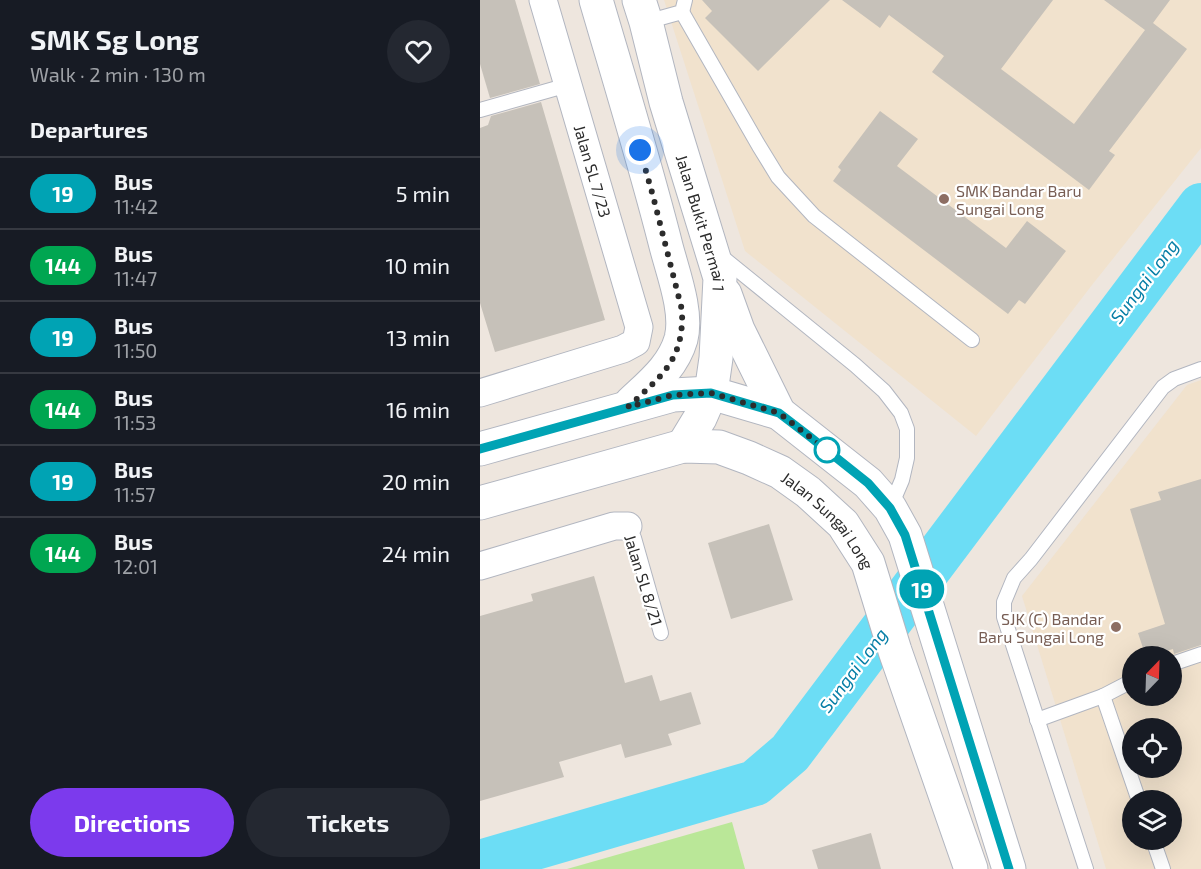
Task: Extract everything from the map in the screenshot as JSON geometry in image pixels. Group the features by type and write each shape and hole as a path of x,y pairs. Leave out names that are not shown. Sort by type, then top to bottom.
{"street":[{"name":"Jalan SL 7/23","path":"480,393 623,349 636,342 639,327 543,0"},
{"path":"596,0 653,196 682,310 681,338 675,354 665,371 628,407"},
{"name":"Jalan Bukit Permai 1","path":"642,11 666,102 715,263 716,358 711,393 700,418 683,446"},
{"path":"715,263 738,330 779,413"},
{"path":"480,449 673,395 711,393 779,413 809,436 868,483 898,521 933,624 1009,869"},
{"name":"Jalan Sungai Long","path":"480,503 683,446 719,447 749,458 780,472 808,492 843,524 868,563 971,869"},
{"path":"480,566 614,526 628,526"}],"lane":[{"path":"642,11 683,6 778,177 814,216 972,340"},
{"path":"480,110 568,85"},
{"path":"715,263 855,365 884,391 901,413 907,429 907,458 902,480 898,521"},
{"path":"1086,869 1004,617 1004,602 1014,578 1163,387 1174,379 1201,369"},
{"name":"Jalan SL 8/21","path":"628,526 634,538 661,633"},
{"path":"1182,661 1201,654"},
{"path":"1037,720 1102,696 1122,686"},
{"path":"1102,696 1135,790"},
{"path":"1156,850 1163,869"}],"shaded area":[{"name":"SMK Bandar Baru Sungai Long","path":"664,0 1201,0 1201,148 976,436 745,251"},
{"name":"SJK (C) Bandar Baru Sungai Long","path":"1201,380 1201,869 1106,869 1022,596 1187,385"}],"green space":[{"path":"732,822 745,869 567,869"}],"building":[{"path":"480,0 515,0 540,84 490,98 480,64"},
{"path":"702,0 830,0 758,71 705,18 712,11"},
{"path":"842,0 1053,0 1001,69 1074,124 1145,30 1104,0 1170,0 1153,23 1187,49 1109,151 1115,155 1089,190 932,72 944,56 889,15 880,28"},
{"path":"541,102 605,320 495,352 480,303 480,128 488,125 491,116"},
{"path":"880,111 918,139 897,166 1006,248 1027,221 1066,251 1025,304 1019,300 1008,314 833,181 841,170 838,167"},
{"path":"1201,479 1201,645 1182,651 1182,646 1142,646 1138,633 1165,624 1130,509 1161,500 1158,492"},
{"path":"769,524 793,600 731,619 708,543"},
{"path":"594,576 625,683 652,675 660,701 691,692 701,724 668,734 672,745 625,758 621,744 559,762 564,777 480,801 480,616 533,601 531,594"},
{"path":"871,833 881,869 818,869 812,850"}],"waterway":[{"name":"Sungai Long","path":"480,863 755,783 790,753 1201,206"}],"bus line":[{"name":"19","path":"480,449 673,395 711,393 779,413 809,436 868,483 890,508 905,535 1009,869"}],"place":[{"name":"SMK Bandar Baru Sungai Long","path":"944,199"},
{"name":"SJK (C) Bandar Baru Sungai Long","path":"1116,627"}],"route":[{"path":"640,150 682,310 683,324 675,354 665,371 628,407 673,395 711,393 779,413 827,450"}]}
